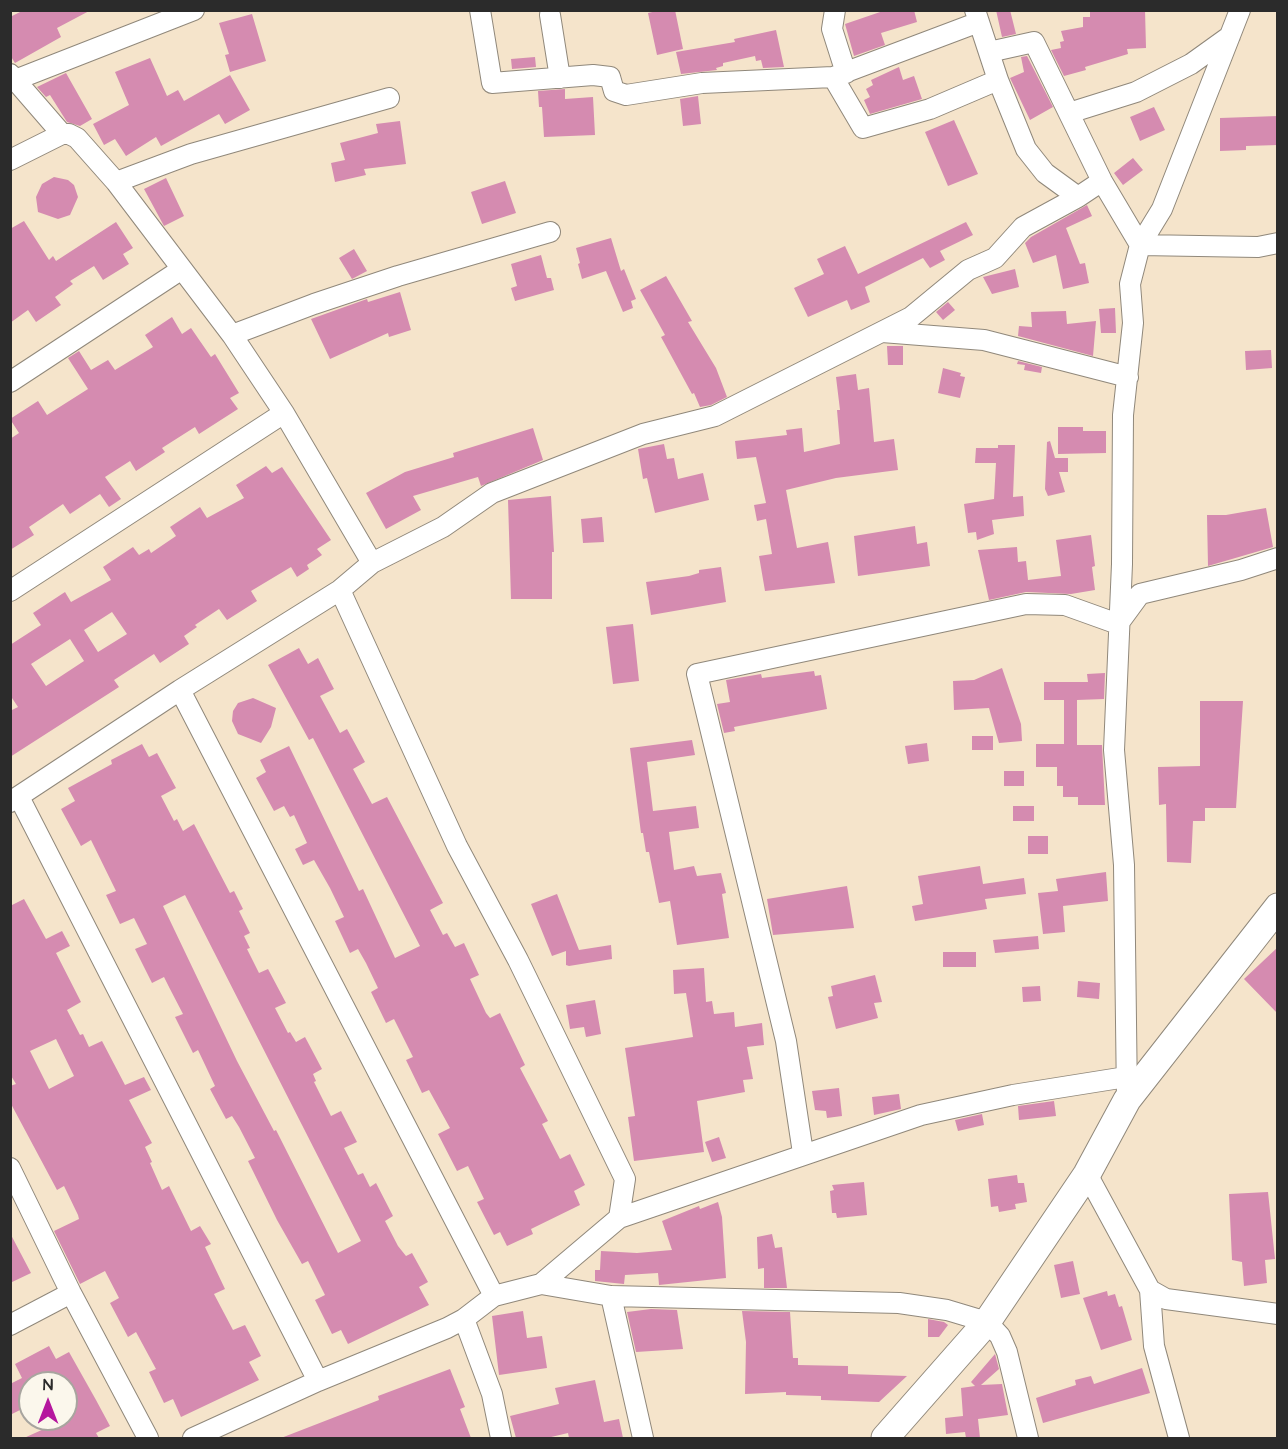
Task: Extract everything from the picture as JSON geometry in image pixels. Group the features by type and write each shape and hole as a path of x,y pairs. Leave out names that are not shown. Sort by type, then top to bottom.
{"street":[{"path":"62,134 13,77 194,10"},
{"path":"480,10 492,83 610,77 614,91 626,95 702,82 840,75 977,16 998,80 1026,149 1045,174 1077,197"},
{"path":"835,10 832,29 840,75 863,128 930,109 998,80"},
{"path":"1127,1089 1124,865 1114,750 1123,415 1133,323 1130,284 1140,245 1162,209 1240,10"},
{"path":"550,15 560,78"},
{"path":"1069,113 1136,92 1191,64 1230,36"},
{"path":"989,52 1034,42 1102,181 1140,245"},
{"path":"116,182 191,154 389,98"},
{"path":"10,160 62,134 69,134 77,138 116,182 232,335 284,413 372,563"},
{"path":"318,1381 15,799 180,690 340,590 372,563 443,527 492,494 643,434 715,416 882,332 911,317 968,270 995,258 1023,227 1102,181"},
{"path":"232,335 398,276 491,247 550,232"},
{"path":"1140,245 1258,247 1278,243"},
{"path":"10,382 183,268"},
{"path":"882,332 984,339 1128,378"},
{"path":"10,591 284,413"},
{"path":"1118,624 1140,594 1241,570 1278,558"},
{"path":"340,590 457,846 518,960 625,1179 619,1218"},
{"path":"803,1153 786,1041 697,674 1026,604 1065,605 1118,624"},
{"path":"180,690 494,1296"},
{"path":"885,1438 987,1322 1087,1173 1127,1089 1278,907"},
{"path":"541,1284 619,1218 803,1153 921,1115 1012,1095 1127,1089"},
{"path":"10,1168 71,1293 148,1438"},
{"path":"1087,1173 1150,1290 1154,1346 1179,1438"},
{"path":"192,1438 464,1319 494,1296 541,1284 611,1296 898,1303 947,1310 987,1322 1000,1336 1007,1352 1028,1438"},
{"path":"1150,1290 1166,1299 1278,1314"},
{"path":"10,1325 71,1293"},
{"path":"611,1296 643,1438"},
{"path":"464,1319 492,1394 501,1438"}],"building":[{"path":"24,10 91,10 57,28 61,37 15,63 10,55 10,17"},
{"path":"675,10 683,49 657,55 648,13"},
{"path":"886,10 914,10 917,22 881,33 885,45 854,56 845,24"},
{"path":"996,10 1010,10 1016,34 1002,37"},
{"path":"1090,10 1145,10 1146,48 1127,49 1128,54 1064,76 1051,50 1061,48 1060,42 1064,41 1061,31 1083,27 1083,17 1090,17"},
{"path":"252,14 266,61 230,72 225,55 229,54 219,23"},
{"path":"776,30 784,67 763,68 761,60 756,61 755,56 723,63 723,66 716,68 717,70 681,74 676,52 735,42 734,39"},
{"path":"1027,56 1053,107 1030,120 1010,78 1024,72 1021,57"},
{"path":"535,57 536,67 512,69 511,59"},
{"path":"150,58 167,96 178,90 184,101 230,75 250,110 225,124 219,114 161,146 156,137 126,156 115,139 104,145 93,124 129,105 115,72"},
{"path":"899,67 903,80 914,76 922,99 870,114 864,100 870,97 866,89 873,85 871,80"},
{"path":"66,73 92,119 80,126 67,122 50,95 46,97 37,87"},
{"path":"565,89 565,99 593,97 595,135 544,137 542,107 539,107 538,91"},
{"path":"698,96 701,124 683,126 680,99"},
{"path":"1154,107 1165,130 1140,141 1130,117"},
{"path":"1278,116 1278,145 1246,146 1246,150 1220,151 1220,118"},
{"path":"954,120 978,174 948,186 925,132"},
{"path":"400,121 406,164 364,169 366,175 335,182 331,163 345,160 340,143 378,133 376,124"},
{"path":"1133,158 1143,170 1123,185 1114,173"},
{"path":"54,177 68,180 74,185 78,197 70,215 58,219 38,212 36,197 42,184"},
{"path":"166,178 184,216 164,226 144,189"},
{"path":"505,181 516,213 482,224 471,192"},
{"path":"1087,205 1092,216 1066,228 1080,264 1085,263 1089,283 1063,289 1056,255 1033,263 1025,243 1031,237"},
{"path":"24,221 49,260 53,256 56,261 116,222 133,248 123,254 129,264 103,280 94,266 70,281 73,284 55,297 61,305 36,322 28,310 10,323 10,229"},
{"path":"966,222 973,235 940,251 945,260 930,268 923,258 865,287 870,302 851,310 847,300 808,317 794,288 824,274 817,259 845,246 858,274"},
{"path":"611,238 621,271 624,269 636,299 631,301 633,308 623,312 606,271 582,279 578,264 580,263 576,248"},
{"path":"354,249 367,271 352,279 339,258"},
{"path":"541,255 547,278 551,278 554,290 515,301 511,288 517,286 511,264"},
{"path":"1015,269 1019,287 992,294 983,277"},
{"path":"666,276 692,321 688,322 716,368 727,397 711,405 700,407 661,337 665,335 640,290"},
{"path":"400,292 411,330 389,337 388,333 330,359 311,319 367,299 368,302"},
{"path":"948,302 955,310 943,320 936,312"},
{"path":"1115,308 1116,333 1101,333 1099,309"},
{"path":"1066,311 1067,324 1096,321 1093,356 1018,336 1019,326 1032,327 1031,312"},
{"path":"172,317 182,334 191,328 211,357 215,354 239,393 230,398 238,409 199,434 195,427 162,448 165,452 136,471 130,461 105,477 121,499 109,507 100,494 70,514 63,504 29,527 34,535 10,550 10,439 19,433 10,419 38,401 47,415 88,389 68,358 79,351 91,370 108,360 115,370 153,347 145,335"},
{"path":"887,346 903,346 903,365 888,365"},
{"path":"1271,350 1272,368 1246,370 1245,351"},
{"path":"1018,361 1042,367 1041,373 1024,370 1025,365 1017,364"},
{"path":"943,368 961,373 960,376 965,377 960,398 938,393"},
{"path":"856,374 858,390 869,388 874,442 894,439 898,470 836,478 786,490 797,548 828,542 835,583 765,591 759,556 772,554 766,519 757,521 754,505 766,503 756,457 737,459 735,441 787,435 786,430 802,428 804,452 840,444 837,410 840,410 836,377"},
{"path":"1058,427 1083,427 1083,431 1106,431 1106,453 1058,454"},
{"path":"533,428 543,460 481,486 478,477 413,496 421,510 386,529 366,493 405,472 454,457 453,453"},
{"path":"1050,441 1055,458 1068,458 1068,472 1059,472 1065,492 1048,496 1045,489 1047,442"},
{"path":"664,444 667,459 674,458 678,479 703,473 709,500 655,513 647,478 643,479 638,449"},
{"path":"998,445 1015,445 1013,497 1023,496 1024,516 992,520 994,534 977,540 976,532 968,533 964,504 994,499 996,463 975,463 976,448 998,448"},
{"path":"266,466 272,473 282,467 331,540 317,549 322,555 307,565 309,569 297,577 291,567 251,591 257,601 227,620 219,609 195,625 197,627 184,636 189,644 160,663 154,654 114,680 119,687 10,757 10,711 18,707 10,695 10,645 41,625 33,613 65,592 71,602 111,580 103,567 133,547 139,555 149,549 151,553 176,536 170,527 200,507 207,518 244,498 236,485","holes":["112,612 127,634 98,652 84,630","70,639 84,661 46,686 31,664"]},
{"path":"551,496 554,552 552,552 552,599 511,599 508,500"},
{"path":"1266,508 1273,547 1208,566 1207,515 1226,515"},
{"path":"602,517 604,542 583,543 581,519"},
{"path":"915,526 917,544 927,542 930,566 858,576 854,536"},
{"path":"1091,535 1095,590 1071,594 1026,592 989,600 978,550 1017,547 1018,562 1026,561 1028,580 1061,576 1056,540"},
{"path":"721,567 726,602 651,615 646,582 689,576 699,573 699,570"},
{"path":"633,624 639,681 613,684 606,627"},
{"path":"299,648 308,664 318,658 334,689 320,696 340,733 347,729 365,762 353,769 372,804 387,797 443,903 430,910 443,935 447,933 455,947 464,943 479,975 470,979 486,1013 490,1018 500,1013 525,1065 520,1068 548,1121 542,1124 560,1159 570,1154 585,1185 574,1191 580,1205 531,1229 533,1234 507,1246 500,1232 494,1235 477,1202 484,1199 468,1166 457,1171 438,1134 450,1128 429,1090 422,1093 406,1060 413,1057 394,1019 386,1023 371,992 378,988 358,949 350,953 335,921 344,917 330,888 314,860 303,865 295,849 307,843 294,815 290,817 284,806 274,811 256,778 266,772 260,760 289,746 359,891 363,889 395,958 420,946 313,738 309,740 268,665"},
{"path":"1002,668 1021,724 1022,741 999,743 989,708 954,710 953,681 974,680"},
{"path":"814,671 815,676 821,675 827,709 734,727 735,731 724,733 717,704 730,702 726,680 761,674 762,678"},
{"path":"1105,673 1104,699 1077,700 1077,745 1102,745 1105,805 1078,805 1078,797 1063,797 1063,786 1057,786 1057,767 1036,767 1036,744 1064,744 1064,700 1044,700 1044,682 1088,682 1087,674"},
{"path":"253,698 276,708 271,727 261,743 238,734 232,721 233,711 238,703"},
{"path":"1200,701 1243,701 1236,808 1205,808 1205,821 1193,821 1191,863 1167,862 1166,804 1159,805 1158,767 1200,766"},
{"path":"972,736 993,736 993,750 972,750"},
{"path":"692,740 695,755 647,762 653,811 696,806 699,828 669,832 674,870 694,866 697,876 721,873 726,893 722,894 729,938 677,945 670,901 659,903 649,852 646,852 643,833 641,833 630,748"},
{"path":"927,743 929,761 908,764 905,746"},
{"path":"142,744 149,757 157,753 176,788 161,796 174,821 177,819 183,831 194,824 230,893 234,891 243,909 239,911 250,933 244,936 250,948 247,949 259,973 268,969 286,1003 275,1008 288,1033 290,1032 296,1042 305,1037 322,1069 313,1074 316,1081 314,1082 331,1116 341,1111 357,1142 344,1148 358,1175 363,1173 370,1187 376,1183 393,1216 385,1221 398,1246 406,1256 412,1253 428,1282 419,1287 429,1305 348,1344 341,1330 332,1334 315,1300 325,1295 308,1261 302,1264 277,1220 248,1161 255,1158 239,1127 232,1116 226,1119 210,1089 215,1086 198,1050 193,1053 175,1017 183,1014 164,977 152,983 135,949 147,944 134,918 120,924 106,895 116,891 91,840 81,846 61,809 75,801 68,788 112,764 111,760","holes":["185,895 361,1241 338,1253 276,1130 274,1131 237,1061 163,906"]},
{"path":"1004,771 1024,771 1024,786 1004,786"},
{"path":"1013,806 1034,806 1034,821 1013,821"},
{"path":"1028,836 1048,836 1048,854 1028,854"},
{"path":"980,866 983,884 1024,878 1026,894 985,899 987,909 915,921 912,906 923,904 918,876"},
{"path":"1106,872 1108,901 1063,906 1065,932 1043,934 1038,893 1058,891 1056,879"},
{"path":"847,886 854,928 773,935 767,899"},
{"path":"557,894 579,950 611,945 612,959 569,966 566,965 566,951 552,956 531,904"},
{"path":"24,899 46,939 62,931 70,946 56,953 81,1002 67,1010 80,1035 83,1034 89,1047 102,1041 125,1085 144,1077 151,1090 129,1100 152,1143 145,1147 152,1162 150,1163 162,1190 169,1186 191,1231 200,1226 211,1244 205,1247 225,1289 214,1294 233,1330 245,1325 261,1356 249,1362 259,1380 181,1417 173,1399 164,1403 149,1372 156,1369 136,1332 128,1337 110,1303 119,1298 105,1271 80,1284 54,1231 79,1219 78,1215 64,1186 57,1190 10,1102 10,1086 16,1084 10,1074 10,906","holes":["56,1039 74,1076 49,1089 30,1051"]},
{"path":"1038,936 1039,949 995,953 993,940"},
{"path":"1278,947 1278,1014 1244,979"},
{"path":"943,952 976,952 976,967 943,967"},
{"path":"704,968 706,1002 712,1001 714,1014 734,1012 735,1027 762,1023 764,1045 747,1047 753,1079 743,1080 745,1092 697,1101 704,1152 634,1161 628,1117 635,1116 625,1048 693,1037 686,993 674,994 673,970"},
{"path":"875,975 882,1002 874,1003 878,1018 836,1029 828,997 833,996 831,986"},
{"path":"1078,981 1100,983 1099,999 1077,997"},
{"path":"1040,986 1041,1001 1023,1002 1022,987"},
{"path":"595,1000 601,1034 586,1037 584,1027 570,1029 566,1005"},
{"path":"839,1088 842,1116 827,1118 826,1111 815,1110 812,1091"},
{"path":"899,1094 901,1109 874,1115 872,1097"},
{"path":"1054,1101 1056,1116 1019,1120 1018,1106"},
{"path":"982,1114 984,1125 958,1131 955,1120"},
{"path":"719,1137 726,1158 712,1162 705,1142"},
{"path":"1017,1175 1018,1183 1024,1183 1027,1202 1015,1204 1016,1209 999,1212 998,1206 991,1207 988,1179"},
{"path":"864,1182 867,1215 837,1218 836,1213 832,1213 830,1191 834,1190 832,1185"},
{"path":"1268,1192 1275,1259 1265,1260 1267,1283 1244,1286 1242,1262 1232,1260 1229,1194"},
{"path":"718,1202 722,1217 726,1278 659,1285 658,1273 625,1275 624,1284 595,1281 595,1270 600,1270 601,1251 637,1253 672,1250 662,1221 699,1206 700,1209"},
{"path":"10,1233 31,1273 10,1283"},
{"path":"772,1234 775,1248 782,1247 787,1288 764,1288 764,1268 758,1269 757,1237"},
{"path":"1073,1261 1080,1294 1061,1298 1054,1265"},
{"path":"1107,1291 1108,1296 1115,1294 1119,1307 1122,1306 1132,1340 1101,1350 1083,1298"},
{"path":"651,1309 677,1310 683,1349 636,1352 627,1312"},
{"path":"523,1311 527,1338 542,1336 547,1368 499,1375 492,1316"},
{"path":"742,1311 790,1312 793,1358 798,1358 798,1365 848,1366 848,1374 907,1376 879,1402 821,1400 821,1396 786,1395 786,1392 745,1394 746,1342"},
{"path":"928,1319 948,1325 939,1337 928,1337"},
{"path":"49,1346 56,1359 69,1352 110,1426 96,1433 99,1438 24,1438 39,1431 78,1431 78,1371 18,1371 15,1364"},
{"path":"995,1354 999,1369 981,1385 1002,1384 1008,1415 978,1419 980,1438 966,1438 965,1432 946,1434 945,1418 963,1416 961,1388 975,1386 971,1382"},
{"path":"1142,1368 1150,1393 1043,1423 1036,1398 1076,1385 1075,1380 1091,1376 1094,1384"},
{"path":"450,1369 465,1407 460,1409 471,1438 281,1438 379,1400 378,1396"},
{"path":"18,1380 18,1411 10,1415 10,1384"},
{"path":"595,1380 604,1422 619,1419 623,1438 569,1438 568,1433 547,1438 516,1438 510,1416 559,1404 555,1388"}]}
